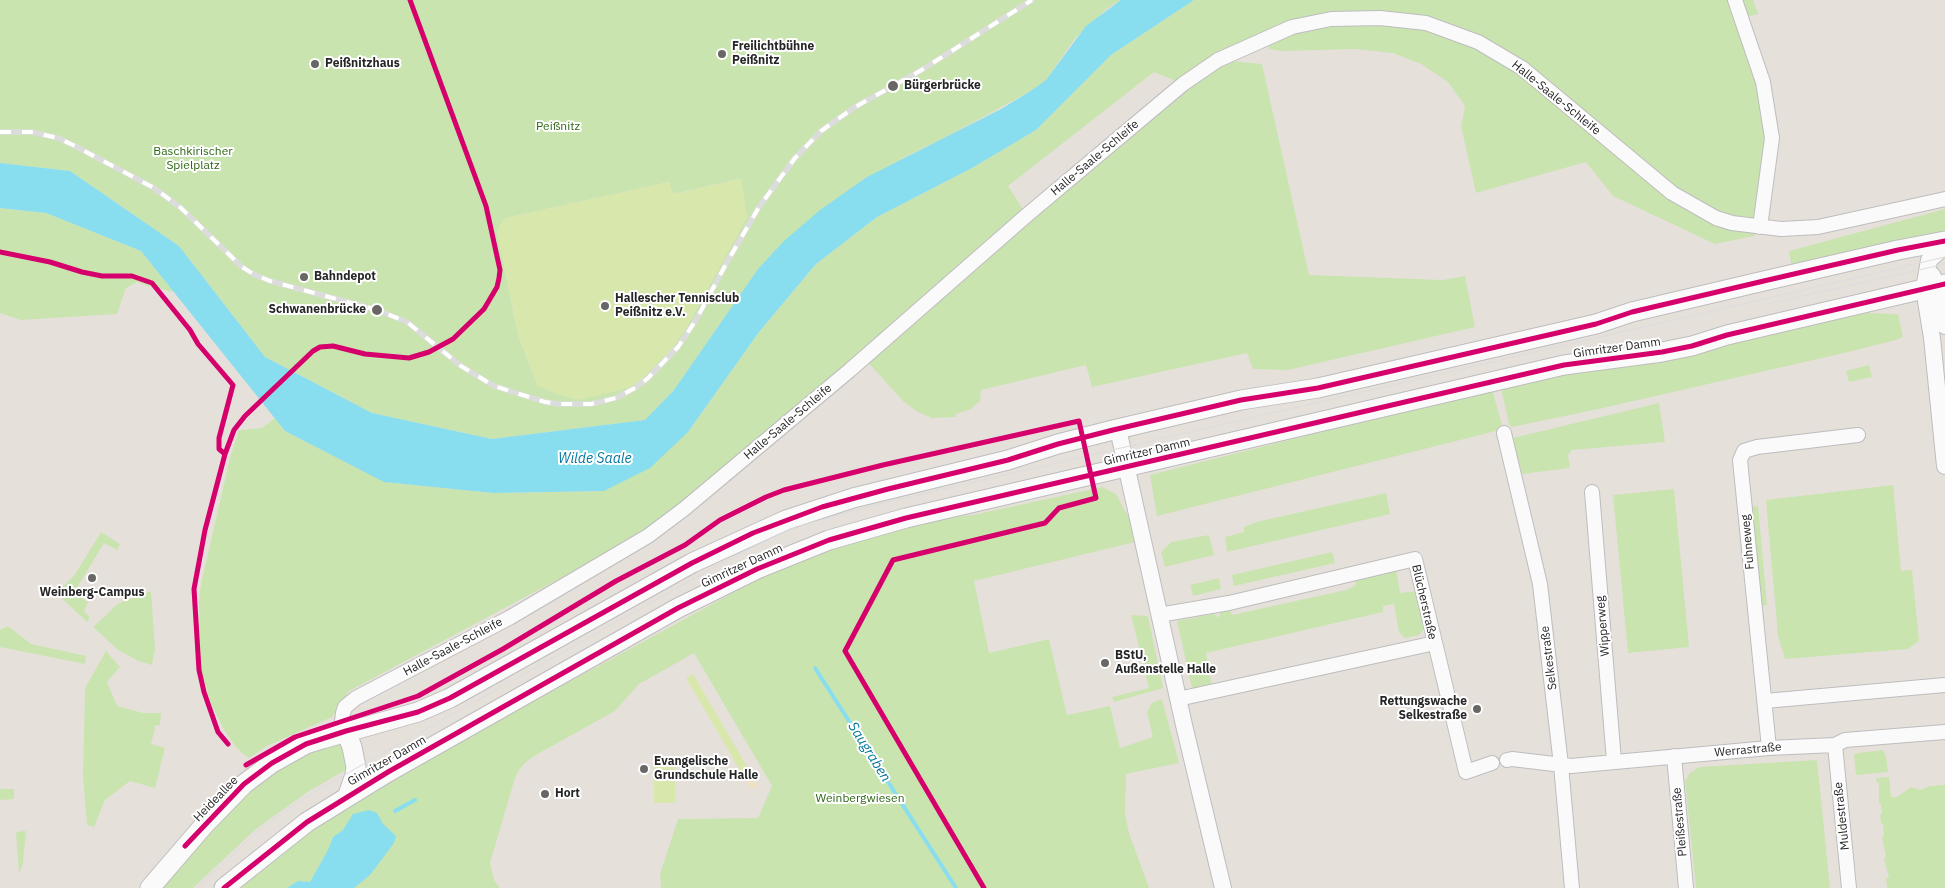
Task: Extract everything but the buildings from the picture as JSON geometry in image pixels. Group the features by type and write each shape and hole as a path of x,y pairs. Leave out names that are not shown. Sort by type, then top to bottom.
{"main road":[{"name":"Gimritzer Damm","path":"346,731 418,712 450,698 692,563 745,537 786,520 853,498 1008,460 1058,444 1241,400 1299,392 1596,324 1648,308 1945,241"},
{"name":"Gimritzer Damm","path":"348,795 678,608 778,560 829,540 879,525 1564,365 1632,357 1692,346 1727,335 1936,286"},
{"path":"224,888 298,829 348,795 356,775 356,767 352,746 346,731"},
{"name":"Heideallee","path":"150,888 204,824 254,775 306,744 346,731"}],"street":[{"path":"1734,0 1763,82 1772,138 1760,227"},
{"name":"Halle-Saale-Schleife","path":"346,731 342,721 342,713 345,707 356,698 509,618 648,536 684,509 850,370 1027,215 1184,84 1218,60 1292,27 1331,20 1380,18 1426,23 1478,42 1522,68 1672,193 1716,218 1732,223 1781,229 1818,227 1945,198"},
{"path":"1928,268 1930,260 1945,246"},
{"path":"1904,249 1916,254 1924,261 1928,268 1936,286 1945,326"},
{"path":"1936,286 1932,338 1945,466"},
{"path":"1118,429 1178,699 1223,888"},
{"name":"Selkestraße","path":"1504,432 1540,584 1556,764 1572,888"},
{"name":"Fuhneweg","path":"1768,748 1765,701 1740,460 1744,451 1757,447 1858,436"},
{"name":"Wipperweg","path":"1592,492 1614,761"},
{"name":"Blücherstraße","path":"1159,615 1229,603 1415,559 1436,644 1178,699"},
{"path":"1436,644 1466,772 1492,764"},
{"path":"1765,701 1945,685"},
{"name":"Werrastraße","path":"1556,764 1571,766 1768,748 1835,744 1845,740 1945,732"},
{"name":"Muldestraße","path":"1835,744 1849,888"},
{"name":"Pleißestraße","path":"1674,756 1686,888"},
{"path":"1507,760 1512,758 1556,764"}],"green space":[{"path":"0,0 1121,0 1108,8 1076,37 1046,80 1029,92 903,158 758,269 674,390 645,420 492,439 372,413 265,357 179,246 70,171 0,163","holes":["740,179 747,217 686,328 672,349 637,383 538,386 518,335 497,231 506,218 669,182 672,194"]},
{"path":"1194,0 1753,0 1758,14 1742,18 1772,138 1760,227 1754,236 1715,244 1613,196 1586,162 1476,193 1461,126 1465,106 1448,82 1421,64 1393,53 1356,49 1282,51 1269,49 1267,38 1220,60 1262,64 1309,275 1443,280 1465,276 1475,327 1288,370 1253,369 1247,353 1092,387 1086,365 981,390 980,401 971,409 956,414 956,417 932,418 916,411 903,401 864,358 682,506 634,539 349,691 332,717 267,746 249,758 235,746 223,728 211,703 200,667 199,600 230,458 239,430 262,428 275,418 285,431 385,482 493,493 604,491 688,432 759,332 816,264 877,217 972,168 1036,130 1111,55","holes":["1154,72 1183,84 1027,215 1008,186"]},
{"name":"Hallescher Tennisclub Peißnitz e.V.","path":"741,179 747,217 686,328 672,349 637,383 628,388 579,400 556,394 538,386 518,335 497,231 502,222 506,218 669,182 673,194"},
{"path":"0,208 46,213 141,251 174,292 137,282 126,288 117,314 21,320 0,313"},
{"path":"1945,209 1945,232 1792,268 1789,251"},
{"path":"1862,313 1898,314 1903,337 1844,353 1603,408 1512,427 1509,424 1501,388 1594,368 1640,364"},
{"path":"1869,365 1872,377 1849,382 1846,371"},
{"path":"1492,389 1502,425 1500,430 1157,516 1150,475"},
{"path":"1659,403 1665,442 1572,450 1568,455 1570,468 1522,474 1513,438"},
{"path":"1893,485 1901,571 1912,570 1919,641 1908,649 1785,659 1778,636 1766,500"},
{"name":"Weinbergwiesen","path":"1102,487 1116,494 1131,522 1135,542 974,581 989,653 1049,639 1067,715 1110,706 1120,748 1153,737 1147,712 1152,703 1162,699 1179,763 1126,774 1125,814 1129,833 1149,888 661,888 660,874 678,819 758,818 772,786 694,653 639,684 615,711 534,756 519,770 490,863 494,880 500,888 235,888 285,847 394,777 797,558 936,518 973,515"},
{"path":"1674,489 1689,647 1628,653 1613,495"},
{"path":"1386,493 1390,514 1227,552 1225,537 1244,532 1244,527 1256,522"},
{"path":"1758,506 1767,605 1758,606 1749,507"},
{"path":"101,532 120,544 117,550 104,543 74,593 88,602 84,612 90,617 87,622 56,593 74,576"},
{"path":"1209,535 1214,555 1165,567 1161,552 1171,542"},
{"path":"1332,552 1335,563 1234,586 1232,575"},
{"path":"1396,569 1400,593 1417,591 1424,629 1419,635 1405,638 1399,632 1394,604 1383,606 1383,612 1206,653 1212,686 1192,688 1177,621 1215,614 1216,617 1220,616 1220,610 1230,609 1232,615 1346,590 1356,585 1355,579"},
{"path":"1219,578 1221,589 1193,596 1190,585"},
{"path":"151,591 155,650 152,665 138,661 117,649 93,627 119,603"},
{"path":"1131,615 1148,616 1163,688 1114,702 1112,697 1149,688"},
{"path":"8,626 31,644 86,656 85,664 0,647 0,630"},
{"path":"106,651 120,667 107,682 117,706 143,713 161,713 160,725 154,726 151,744 165,748 155,788 130,781 105,800 94,827 87,825 83,776 85,688"},
{"path":"693,674 752,775 745,779 686,678"},
{"path":"339,741 353,766 309,791 256,829 193,888 157,888 172,868 274,766"},
{"path":"1883,750 1886,756 1888,772 1856,775 1854,755"},
{"path":"1817,760 1830,888 1696,888 1685,781 1690,773 1699,767"},
{"path":"653,767 675,767 675,803 654,803"},
{"path":"1889,777 1891,797 1897,797 1911,787 1920,790 1930,786 1945,785 1945,888 1887,888 1886,878 1889,878 1884,858 1886,857 1882,837 1884,836 1880,815 1882,814 1881,804 1879,804 1879,783 1877,783 1876,778"},
{"path":"0,789 14,789 14,799 0,800"},
{"path":"26,831 23,863 19,874 16,832"}],"sand":[{"path":"752,775 758,786 751,790 745,779"}],"water":[{"name":"Wilde Saale","path":"1121,0 1194,0 1111,55 1036,130 972,168 877,217 816,264 759,332 688,432 650,468 604,491 493,493 384,482 285,431 141,251 46,213 0,208 0,163 70,171 179,246 265,357 372,413 492,439 645,420 674,390 758,269 784,241 820,210 867,177 1001,109 1046,80 1086,26"},
{"path":"369,810 377,813 383,824 396,836 394,843 370,875 354,888 287,888 298,881 310,882 333,837 343,830 353,814"}],"waterway":[{"name":"Saugraben","path":"815,668 956,888"},
{"path":"395,811 415,800"}],"tram line":[{"path":"197,888 259,830 298,802 720,564 796,527 875,505 1945,257"},
{"path":"1768,304 1945,264"}],"railway":[{"path":"0,132 31,132 58,138 75,146 154,188 181,208 242,267 255,275 270,281 377,310 407,322 461,366 494,386 545,402 591,404 616,398 635,388 647,379 678,347 696,320 759,207 795,158 821,131 855,107 920,71 1032,0"}],"cycle path":[{"path":"228,744 218,732 204,692 199,670 194,589 205,530 225,454 234,430 245,416 313,351 320,347 333,346 365,354 409,358 429,352 453,339 484,309 497,287 500,270 486,206 410,0"},
{"path":"185,846 244,784 272,763 306,744 346,731 418,712 450,698 692,563 753,533 822,507 1008,460 1058,444 1113,430 1241,400 1318,388 1596,324 1632,312 1768,280 1945,241"},
{"path":"0,252 50,262 82,272 102,276 132,276 152,283 190,330 198,344 233,385 219,438 219,449 225,454"},
{"path":"224,888 307,822 388,772 678,608 757,569 829,540 906,518 1564,365 1662,352 1692,346 1727,335 1945,284"},
{"path":"246,765 295,737 418,696 503,649 616,581 685,545 720,520 766,497 784,490 883,465 1079,421 1096,498 1059,508 1045,523 893,560 845,651 984,888"}],"place":[{"name":"Freilichtbühne Peißnitz","path":"722,54"},
{"name":"Peißnitzhaus","path":"315,64"},
{"name":"Bürgerbrücke","path":"893,86"},
{"name":"Bahndepot","path":"304,277"},
{"name":"Hallescher Tennisclub Peißnitz e.V.","path":"605,306"},
{"name":"Schwanenbrücke","path":"377,310"},
{"name":"Weinberg-Campus","path":"92,578"},
{"name":"BStU, Außenstelle Halle","path":"1105,663"},
{"name":"Rettungswache Selkestraße","path":"1477,709"},
{"name":"Evangelische Grundschule Halle","path":"644,769"},
{"name":"Hort","path":"545,794"}],"park label":[{"name":"Peißnitz","path":"558,127"},
{"name":"Baschkirischer Spielplatz","path":"193,159"}]}
